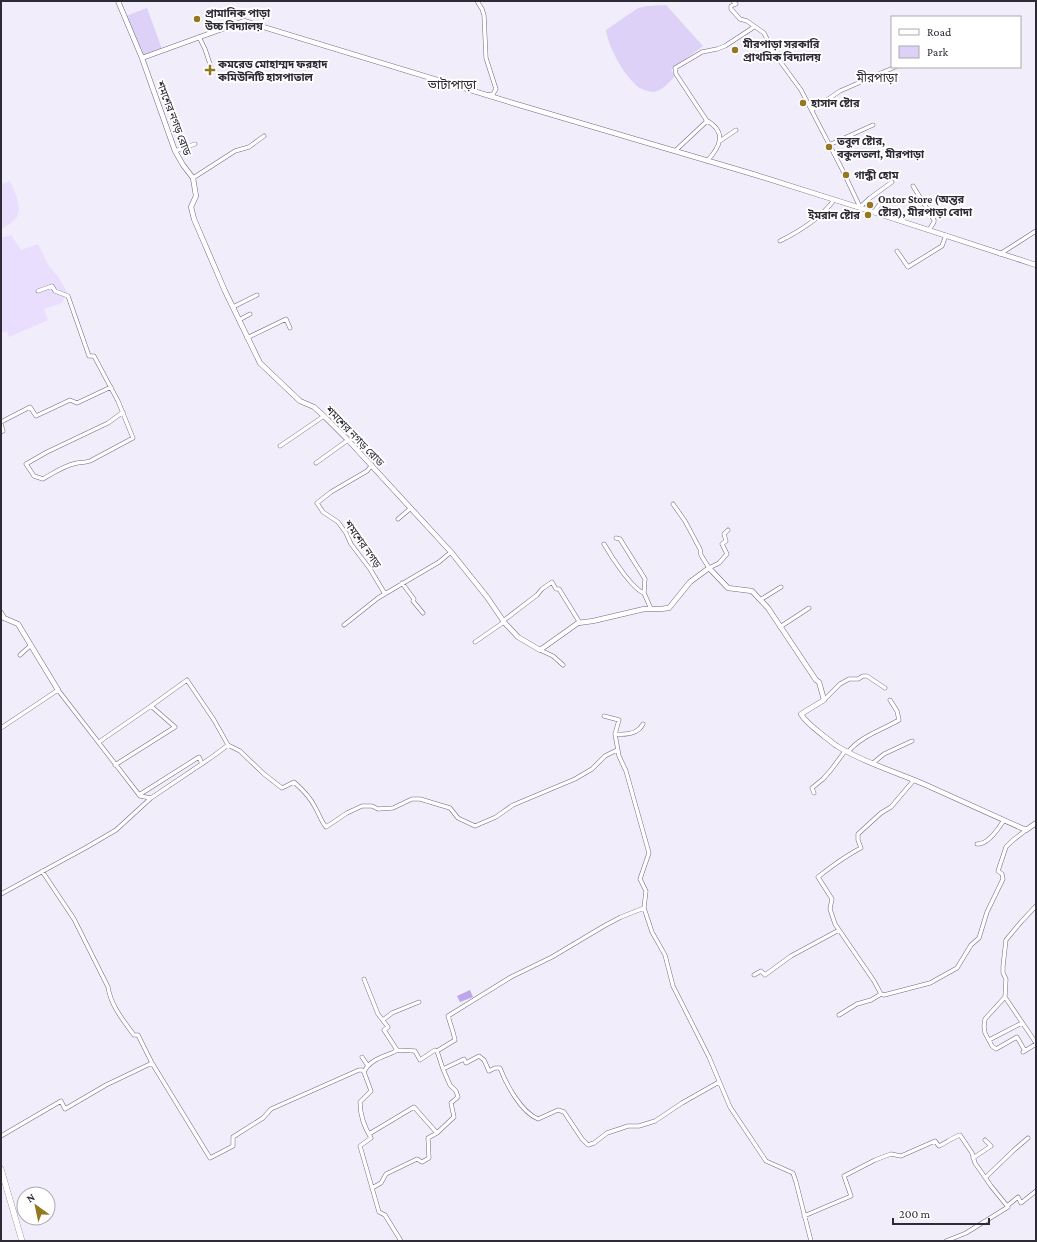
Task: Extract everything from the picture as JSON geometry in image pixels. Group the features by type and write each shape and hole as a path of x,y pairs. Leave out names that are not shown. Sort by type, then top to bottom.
{"highway":[{"path":"1,1169 22,1241"}],"street":[{"name":"শমশের নগড় রোড","path":"118,1 142,58 175,151 193,178 196,196 191,207 194,219 247,338 260,363 300,401 314,407 348,440 451,552 518,637 539,650"},
{"path":"477,1 484,15 486,58 496,89 493,94 487,96"},
{"path":"733,1 736,4 731,6 731,9 740,19 748,21 764,33 774,53 801,90 830,145 860,208"},
{"path":"142,58 200,35 244,21 860,208 885,213 929,230 1036,265"},
{"path":"720,141 719,132 713,124 706,120 676,74 675,68 702,52 725,46 754,27"},
{"path":"200,35 211,67"},
{"path":"812,110 840,91 893,68"},
{"path":"675,151 707,121 706,120"},
{"path":"830,145 873,125"},
{"path":"707,161 714,153 720,141 736,130"},
{"path":"193,178 235,150 249,147 264,136"},
{"path":"175,151 194,144"},
{"path":"860,208 870,198 892,182"},
{"path":"913,186 934,220 929,230"},
{"path":"780,241 798,232 809,224 834,200"},
{"path":"874,212 879,205"},
{"path":"1000,254 1036,231"},
{"path":"897,251 908,267 942,246 946,235"},
{"path":"38,291 52,286 55,291 68,296 89,356 94,356 111,387 123,412 133,438 90,461 77,463 62,468 43,479 34,476 26,464 46,452 108,423 123,412"},
{"path":"233,307 257,295"},
{"path":"239,320 250,314"},
{"path":"247,338 286,319 290,328"},
{"path":"1,432 3,431 1,423 30,407 36,416 70,400 76,403 111,387"},
{"path":"280,446 324,416"},
{"path":"316,463 348,440"},
{"name":"শমশের নগড়","path":"372,465 367,471 331,492 317,503 323,512 338,522 351,544 370,568 385,594"},
{"path":"673,504 685,521 700,549 700,555 709,568 728,588 752,591 768,608 816,680 819,682 824,700"},
{"path":"398,518 411,508"},
{"path":"539,650 574,625 580,623 644,609 669,608 690,582 709,568 719,563 727,554 722,544 726,541 724,534 728,530"},
{"path":"616,538 620,539 645,579 644,593 650,609"},
{"path":"604,544 612,558 636,587 644,593"},
{"path":"344,625 378,598 439,562 451,552"},
{"path":"475,642 504,621 552,582 556,589 559,589 580,623"},
{"path":"402,583 414,599 413,601 423,613"},
{"path":"760,600 781,587"},
{"path":"780,627 810,608"},
{"path":"1,612 4,618 18,624 58,690 139,795 151,798"},
{"path":"20,655 31,645"},
{"path":"539,650 553,656 563,665"},
{"path":"885,688 867,676 863,676 858,679 849,679 840,684 824,700 801,714 803,718 835,746 1026,830"},
{"path":"99,742 187,680 214,720 228,745 240,751 264,774 282,788 294,782 302,789 315,807 319,818 326,827 347,813 362,806 372,806 378,809 393,808 412,799 420,799 450,808 458,818 474,826 496,817 520,802 575,779 592,768 605,756 617,750"},
{"path":"1,728 58,690"},
{"path":"814,793 812,788 832,770 847,752 868,735 885,728 898,720 890,700"},
{"path":"115,765 175,727 151,706"},
{"path":"604,716 618,720 615,734 617,750 626,770 649,853 640,879 646,891 644,908 652,932 665,955 673,986 703,1045 730,1107 766,1161 793,1173 811,1241"},
{"path":"615,734 626,735 641,728 643,724"},
{"path":"873,764 884,754 912,741"},
{"path":"1,894 116,830 151,798 228,745"},
{"path":"139,795 199,757 202,764"},
{"path":"881,994 874,981 835,924 830,909 832,899 818,877 829,867 861,848 858,840 858,834 880,813 891,807 914,780"},
{"path":"977,844 985,842 1004,820"},
{"path":"839,1016 857,1004 871,1000 881,994 884,995 930,982 957,968 971,944 979,938 986,912 1004,878 998,871 1006,847 1036,823"},
{"path":"42,871 74,919 108,987 109,996 113,1006 134,1035 138,1035 152,1063 210,1158 233,1146 234,1137 263,1118 271,1109 359,1070 364,1072 371,1091 360,1102 360,1111 371,1138 360,1146 379,1212 385,1214 401,1241"},
{"path":"1005,998 985,1019 985,1033 992,1046 996,1049 1016,1037 1024,1051 1036,1044 1005,998 1006,979 1003,973 1003,966 1006,940 1020,922 1036,906"},
{"path":"364,1072 371,1062 397,1050 416,1051 420,1060 435,1050 441,1050 455,1040 454,1032 448,1016 511,977 552,957 621,917 644,908"},
{"path":"754,975 761,971 765,975 791,956 839,930"},
{"path":"364,980 378,1014 388,1027 384,1030 397,1050"},
{"path":"383,1020 392,1013 419,1002"},
{"path":"989,1040 1022,1023"},
{"path":"372,1188 381,1183 386,1174 417,1159 422,1162 429,1158 428,1138 438,1133 454,1117 451,1103 458,1097 443,1070 437,1051"},
{"path":"443,1070 464,1059 466,1063 479,1056 484,1060 489,1071 495,1068 500,1068 503,1078 523,1108 533,1117 538,1119 558,1110 564,1112 582,1139 588,1145 594,1143 607,1133 628,1126 639,1126 655,1121 682,1103 719,1082"},
{"path":"362,1057 368,1066"},
{"path":"1,1136 61,1101 64,1110 106,1085 152,1063"},
{"path":"369,1134 414,1107 438,1133"},
{"path":"804,1216 851,1196 844,1176 874,1160 891,1154 901,1156 935,1141 939,1146 960,1135 972,1153 975,1163 1007,1206"},
{"path":"986,1177 1028,1138"},
{"path":"974,1158 991,1146 986,1140"},
{"path":"946,1241 966,1233 988,1220 1008,1207 1007,1206 1018,1197 1021,1203 1036,1191"}],"shaded area":[{"path":"1,180 3,184 10,181 17,198 19,209 17,217 10,224 1,229"},
{"path":"11,235 21,250 38,244 49,266 59,278 67,292 62,303 44,309 48,320 9,337 7,331 1,333 1,238"},
{"path":"470,990 473,997 460,1002 457,996"}],"green space":[{"path":"666,5 703,46 671,70 675,76 665,86 656,92 652,92 638,87 627,75 613,52 606,30 638,8"},
{"path":"147,8 162,49 143,56 126,16"}],"place":[{"name":"প্রামানিক পাড়া উচ্চ বিদ্যালয়","path":"197,19"},
{"name":"মীরপাড়া সরকারি প্রাথমিক বিদ্যালয়","path":"735,50"},
{"name":"কমরেড মোহাম্মদ ফরহাদ কমিউনিটি হাসপাতাল","path":"210,70"},
{"name":"হাসান ষ্টোর","path":"803,103"},
{"name":"তবুল ষ্টোর, বকুলতলা, মীরপাড়া","path":"829,147"},
{"name":"গান্ধী হোম","path":"846,175"},
{"name":"Ontor Store (অন্তর ষ্টোর), মীরপাড়া বোদা","path":"870,205"},
{"name":"ইমরান ষ্টোর","path":"868,215"}],"district":[{"name":"মীরপাড়া","path":"877,78"},
{"name":"ভাটাপাড়া","path":"452,84"}]}
